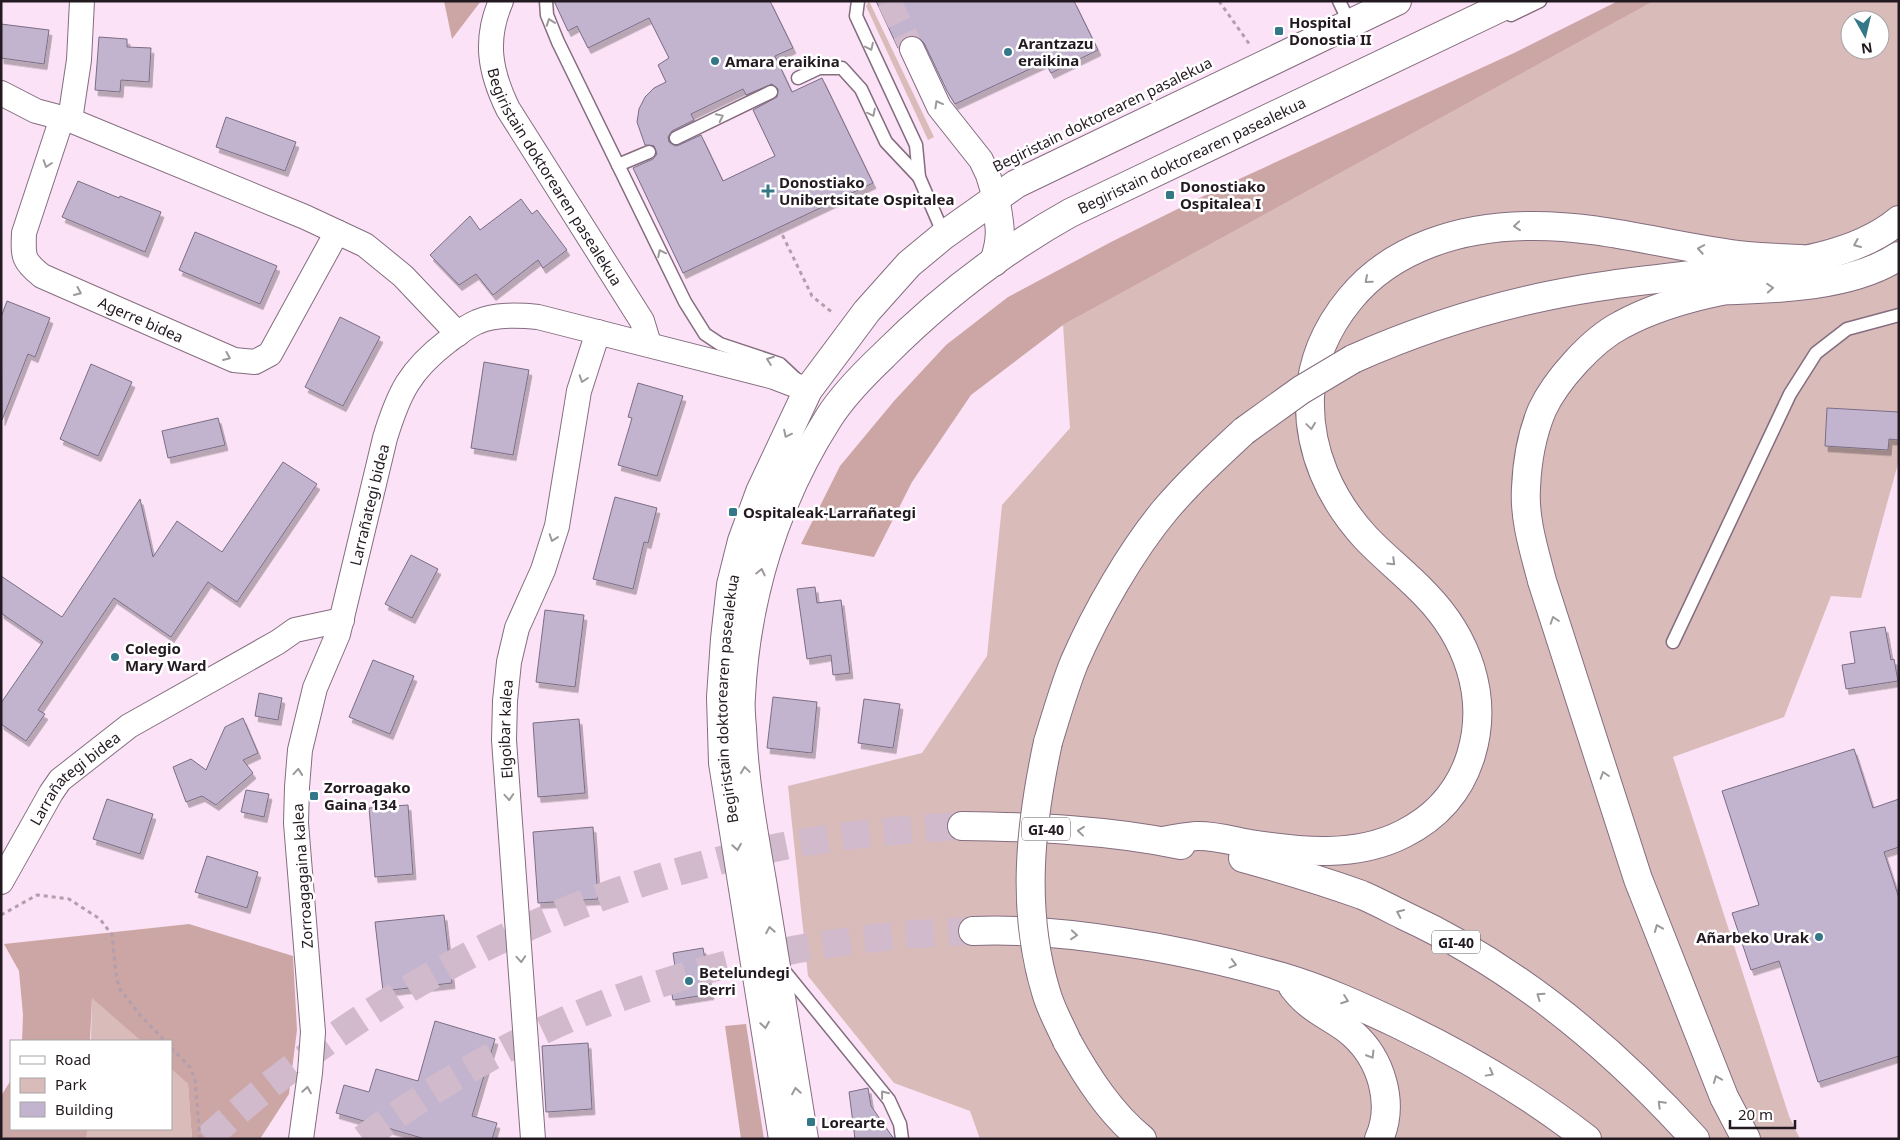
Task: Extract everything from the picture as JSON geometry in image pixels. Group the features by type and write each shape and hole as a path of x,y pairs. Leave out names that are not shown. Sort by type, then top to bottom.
{"main road":[{"name":"Begiristain doktorearen pasealekua","path":"783,1139 723,762 721,697 725,639 732,585 742,541 760,492 808,390 884,283 909,264 942,230 993,193 1289,53 1344,13 1397,1"},
{"name":"Begiristain doktorearen pasealekua","path":"780,511 804,460 829,417 865,374 892,346 932,310 1042,228 1514,1"},
{"path":"993,193 1000,224 1000,243 994,262"},
{"path":"1142,1139 1113,1110 1093,1084 1067,1042 1046,993 1032,928 1030,891 1036,795 1048,742 1074,664 1098,613 1129,562 1165,510 1198,474 1244,430 1301,390 1353,360 1415,333 1548,296 1603,286 1748,268 1836,252 1875,236 1899,220"},
{"path":"1163,841 1199,836 1276,848 1327,852 1355,849 1386,842 1418,826 1438,811 1454,794 1464,777 1475,741 1478,721 1476,691 1471,668 1460,641 1446,619 1426,595 1365,537 1347,514 1334,495 1322,471 1314,446 1310,417 1314,367 1322,342 1337,314 1357,289 1381,269 1412,250 1446,237 1486,229 1526,226 1600,231 1746,256 1801,259"},
{"path":"1485,312 1558,300 1636,294 1721,291 1829,282 1873,270 1899,256"},
{"name":"Begiristain doktorearen pasealekua","path":"884,283 876,312 859,336 857,344 862,352 871,354 892,346"},
{"path":"1721,291 1662,306 1620,325 1590,346 1564,376 1543,409 1531,445 1526,488 1529,532 1542,581 1638,879 1724,1097 1746,1139"},
{"name":"Begiristain doktorearen pasealekua","path":"808,390 846,381 865,374"},
{"name":"Begiristain doktorearen pasealekua","path":"804,1139 743,762 740,698 750,619 766,550 807,435 812,412 808,390"},
{"name":"GI-40","path":"962,826 1065,830 1163,841 1222,853 1277,868 1363,896 1426,926 1482,957 1550,1003 1614,1056 1695,1139"},
{"path":"973,931 993,930 1086,936 1182,951 1283,977 1359,1005 1440,1044 1503,1079 1587,1139"},
{"path":"1283,977 1306,1002 1354,1034 1367,1048 1383,1080 1386,1098 1385,1117 1379,1139"}],"street":[{"name":"Agerre bidea","path":"82,1 79,60 66,119 24,233 23,251 28,266 42,276 234,360 255,362 270,354 337,232"},
{"name":"Begiristain doktorearen pasealekua","path":"501,1 494,18 490,44 492,67 499,91 508,109 642,321 650,344"},
{"path":"912,49 939,107 981,160 993,193"},
{"path":"1,93 36,111 66,119 305,217 365,245 403,276 458,334"},
{"name":"Larrañategi bidea","path":"1,882 39,813 60,780 129,726 278,642 295,630 342,620 371,495 394,409 414,371 430,355 477,322 519,315 538,317 774,377 808,390"},
{"name":"Elgoibar kalea","path":"533,1139 504,740 505,701 509,662 517,628 543,570 558,526 579,391 598,332"},
{"name":"Zorroagagaina kalea","path":"301,1139 310,1073 313,1032 296,823 297,787 300,750 306,722 316,688 342,620"}],"lane":[{"path":"546,1 547,15 558,42 685,302 705,334 720,344 780,364 808,390"},
{"path":"858,1 856,16 916,145 919,177 942,230"},
{"name":"Begiristain doktorearen pasalekua","path":"993,193 1022,168 1372,1"},
{"path":"932,310 953,299 1005,262 1056,233 1172,175 1540,1"},
{"path":"798,78 819,68 842,68 861,90 886,142 919,177"},
{"path":"676,138 771,92"},
{"path":"618,166 649,152"},
{"path":"1673,642 1790,394 1816,353 1847,329 1899,314"},
{"path":"775,960 889,1100 900,1124 902,1139"}],"path":[{"path":"1219,1 1251,48"},
{"path":"779,228 812,296 835,314"},
{"path":"1,915 37,896 69,899 100,918 112,936 119,988 140,1015 164,1040"},
{"path":"172,1049 190,1067 195,1079 200,1139"}],"green space":[{"path":"869,1 934,137 928,140 866,6"},
{"path":"1654,1 1899,1 1899,460 1861,598 1831,596 1784,717 1673,757 1789,1116 1800,1139 980,1139 970,1111 894,1083 808,976 788,786 922,753 987,656 1002,505 1070,428 1063,325"},
{"path":"92,997 140,1040 91,1040"},
{"path":"172,1070 188,1084 192,1139 86,1139 88,1130 172,1130"}],"shaded area":[{"path":"444,1 481,1 452,39"},
{"path":"1618,1 1654,1 1063,325 971,395 912,482 874,557 801,544 840,466 894,401 946,345 1008,297 1111,242 1226,185 1514,53"},
{"path":"189,924 293,956 297,1030 289,1094 260,1139 192,1139 188,1084 172,1070 172,1040 140,1040 92,998 90,1040 22,1040 23,1015 19,971 4,944"},
{"path":"746,1024 764,1139 741,1139 725,1026"},
{"path":"10,1082 10,1130 88,1130 86,1139 1,1139 1,1096"}],"building":[{"path":"554,1 770,1 793,48 775,56 792,92 822,78 873,183 683,273 633,168 653,159 657,154 654,146 645,145 637,122 639,109 645,97 654,88 666,82 658,65 669,58 649,18 588,48 577,26 568,31","holes":["772,84 778,89 777,97 753,110 775,156 723,181 701,135 675,146 669,142 668,137 672,131 694,120 691,114 743,89 746,95"]},
{"name":"Arantzazu eraikina","path":"876,1 1074,1 1098,50 1051,73 1045,62 955,104 924,43 913,35 907,36 901,41 898,48"},
{"path":"1,24 49,30 44,64 1,58"},
{"path":"99,37 127,39 127,47 151,48 149,82 121,80 120,92 95,90"},
{"path":"226,117 296,142 285,171 216,147"},
{"path":"78,181 119,198 120,196 161,212 145,252 62,217"},
{"path":"521,199 532,214 537,210 567,250 543,268 538,260 493,295 476,274 459,285 430,255 470,216 480,230"},
{"path":"195,232 277,266 260,304 179,270"},
{"path":"7,301 50,318 35,357 28,354 2,420 1,317"},
{"path":"340,317 380,337 343,406 305,387"},
{"path":"484,362 529,370 513,455 471,448"},
{"path":"91,364 132,382 98,456 60,439"},
{"path":"638,383 683,396 657,476 618,465 632,418 628,417"},
{"path":"1827,408 1899,412 1899,440 1889,439 1888,450 1825,446"},
{"path":"218,418 225,445 168,458 162,431"},
{"path":"283,462 317,484 237,602 208,582 171,637 114,598 38,710 45,714 26,741 1,724 1,703 43,642 1,613 1,576 62,617 140,499 153,557 177,521 222,552"},
{"path":"615,497 657,508 648,543 644,542 633,589 593,579"},
{"path":"411,555 438,569 412,618 385,604"},
{"path":"815,587 817,603 841,600 850,673 833,675 831,655 807,659 797,589"},
{"path":"545,610 584,615 575,687 536,682"},
{"path":"1885,627 1891,660 1894,659 1898,681 1846,689 1842,665 1855,663 1850,632"},
{"path":"373,660 414,676 390,734 349,717"},
{"path":"259,693 282,698 278,720 255,716"},
{"path":"773,697 817,702 812,753 767,748"},
{"path":"864,699 900,704 893,748 858,743"},
{"path":"243,718 258,753 243,760 253,773 216,805 202,796 186,802 173,767 191,759 206,770 225,727"},
{"path":"579,719 585,793 538,797 533,723"},
{"name":"Añarbeko Urak","path":"1854,749 1873,808 1899,799 1899,847 1884,852 1899,898 1899,1056 1818,1082 1779,961 1751,970 1732,913 1759,905 1722,791"},
{"path":"246,790 269,794 264,817 241,812"},
{"path":"107,799 153,814 140,854 93,839"},
{"path":"408,805 413,874 375,877 369,808"},
{"path":"593,827 598,899 538,903 533,832"},
{"path":"207,856 258,872 247,908 195,892"},
{"path":"444,915 452,983 383,991 375,922"},
{"name":"Betelundegi Berri","path":"703,948 711,994 673,1000 667,968 675,967 673,953"},
{"path":"435,1021 495,1039 472,1116 497,1123 492,1139 425,1139 336,1113 344,1085 369,1092 376,1069 418,1081"},
{"path":"588,1043 592,1109 546,1112 542,1046"},
{"path":"868,1088 871,1106 894,1139 855,1139 849,1092"}],"tunnel":[{"path":"889,1 912,49"},
{"path":"207,1139 269,1086 333,1037 401,993 471,954 543,920 618,891 695,867 774,848 868,834 962,826"},
{"path":"363,1139 432,1091 504,1050 577,1015 651,987 728,964 808,947 889,936 973,931"}],"place":[{"name":"Hospital Donostia II","path":"1279,31"},
{"name":"Arantzazu eraikina","path":"1008,52"},
{"name":"Amara eraikina","path":"715,61"},
{"name":"Donostiako Unibertsitate Ospitalea","path":"768,191"},
{"name":"Donostiako Ospitalea I","path":"1170,195"},
{"name":"Ospitaleak-Larrañategi","path":"733,512"},
{"name":"Colegio Mary Ward","path":"115,657"},
{"name":"Zorroagako Gaina 134","path":"314,796"},
{"name":"Añarbeko Urak","path":"1819,937"},
{"name":"Betelundegi Berri","path":"689,981"},
{"name":"Lorearte","path":"811,1122"}]}
